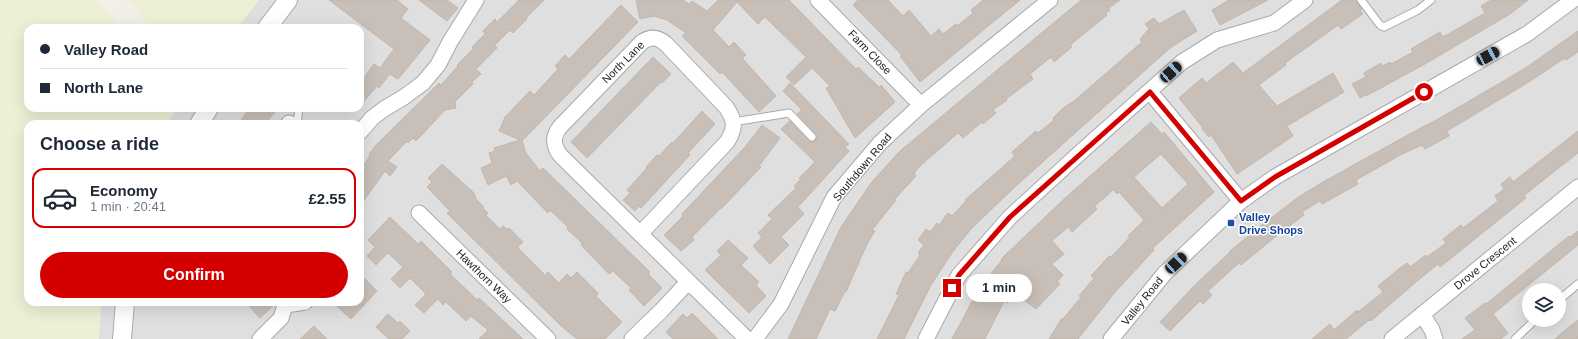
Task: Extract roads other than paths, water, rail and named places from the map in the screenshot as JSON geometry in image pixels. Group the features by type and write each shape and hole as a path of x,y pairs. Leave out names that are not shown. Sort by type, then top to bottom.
{"street":[{"path":"270,24 288,0"},
{"path":"364,127 372,118 423,83 438,65 475,0"},
{"name":"Farm Close","path":"818,0 921,105"},
{"name":"Southdown Road","path":"755,339 781,304 834,197 880,142 921,105 1050,0"},
{"path":"926,339 959,275 1010,217 1182,62 1217,40 1274,23 1304,0"},
{"name":"Valley Road","path":"1111,339 1165,273 1241,201 1275,177 1527,34 1573,0"},
{"name":"North Lane","path":"733,122 732,116 726,106 666,44 661,40 649,38 642,42 560,126 555,133 554,140 560,156 747,339"},
{"path":"1150,92 1241,201"},
{"path":"640,234 727,142 733,133 733,122"},
{"name":"Drove Crescent","path":"1392,339 1578,187"},
{"name":"Hawthorn Way","path":"419,213 548,339"},
{"path":"632,339 688,282"},
{"path":"122,339 125,306"},
{"path":"260,339 281,318 285,306"},
{"path":"1422,314 1432,330 1435,339"}],"lane":[{"path":"1362,0 1380,25 1384,26 1418,10 1431,0"},
{"path":"733,122 789,113 812,137"},
{"path":"1566,294 1578,284"},
{"path":"1514,339 1527,327"}],"place":[{"name":"Valley Drive Shops","path":"1231,223"}]}
